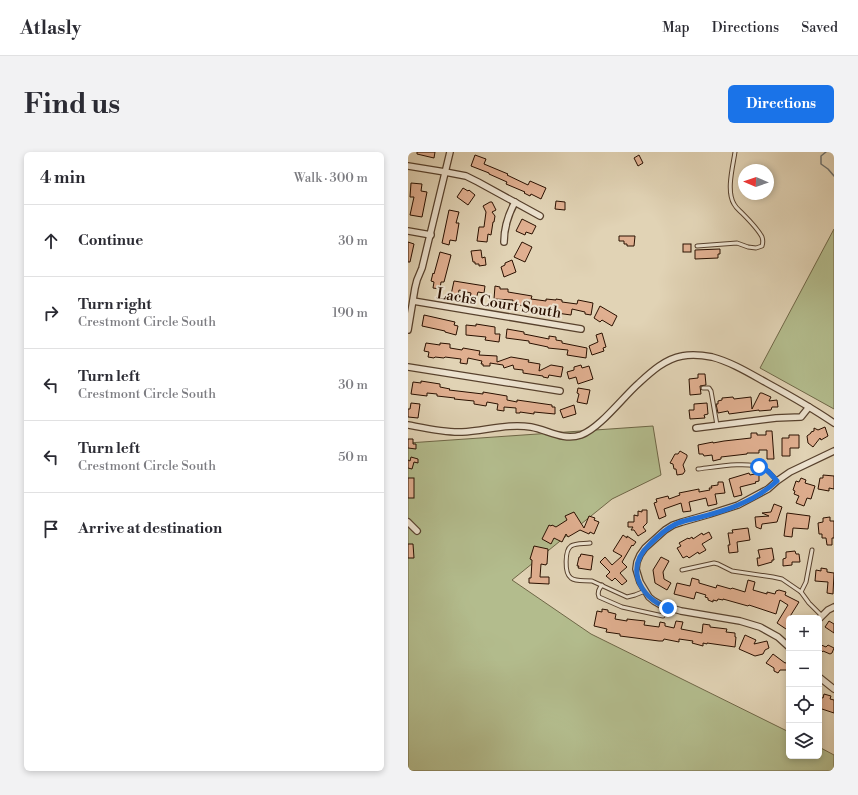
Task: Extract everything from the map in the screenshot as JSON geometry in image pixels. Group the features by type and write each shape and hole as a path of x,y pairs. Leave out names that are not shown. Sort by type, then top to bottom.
{"street":[{"path":"408,330 417,280 422,268 431,235 450,152"},
{"path":"408,166 466,176 540,216"},
{"path":"504,242 505,227 510,211 515,202"},
{"path":"408,231 431,235"},
{"name":"Lachs Court South","path":"413,301 581,329"},
{"path":"408,425 459,432 505,426 527,426 564,437 575,437 592,429 640,382 660,366 674,358 690,355 712,357 726,362 803,403 834,423"},
{"path":"408,367 560,391"},
{"path":"696,428 776,418 801,417 809,408"},
{"path":"786,645 774,635 760,627 740,621 668,608 654,601 645,591 640,582 636,569 637,562 645,548 665,530 682,522 738,505 768,489 794,470 834,451"},
{"path":"408,522 417,531"},
{"path":"822,616 834,607"},
{"path":"822,679 834,689"}],"lane":[{"path":"697,246 736,244 756,248 762,246 762,237 734,205 731,198 730,185 735,152"},
{"path":"703,388 709,388 711,390 717,425"},
{"path":"698,469 735,466 759,467 768,471 777,481"},
{"path":"590,543 575,544 569,548 567,552 566,570 569,577 573,579 592,581 627,597 645,591"},
{"path":"801,592 806,582 812,550"},
{"path":"682,570 714,563 732,571 773,576 782,579 801,592 818,615"},
{"path":"602,585 598,590 600,597 622,607 663,616"}],"green space":[{"path":"834,229 834,409 760,368"},
{"path":"653,426 661,475 612,499 512,580 591,634 786,731 786,759 822,759 822,749 834,755 834,771 408,771 408,443"}],"building":[{"path":"417,152 435,152 434,158 417,154"},
{"path":"475,155 486,159 484,164 508,174 507,175 528,185 530,181 546,188 541,199 531,194 530,196 524,193 525,192 506,184 507,182 471,166"},
{"path":"639,155 643,163 638,166 634,158"},
{"path":"411,183 422,184 421,191 427,192 422,217 410,215 414,197 410,197"},
{"path":"463,188 468,191 469,190 475,195 468,205 457,197"},
{"path":"556,201 565,202 565,210 555,209"},
{"path":"492,202 496,210 492,212 495,216 491,235 488,234 487,242 477,241 479,227 484,227 486,212 483,206"},
{"path":"449,210 459,212 456,223 459,223 456,241 450,240 449,245 442,243"},
{"path":"522,219 536,226 532,234 526,232 525,235 516,231"},
{"path":"619,236 635,236 634,246 627,246 627,244 624,244 624,241 619,241"},
{"path":"408,242 414,244 410,262 408,262"},
{"path":"522,242 532,247 525,262 514,257"},
{"path":"683,244 691,244 691,252 683,252"},
{"path":"720,249 718,258 695,259 695,250"},
{"path":"481,250 482,258 485,257 486,265 479,266 479,264 475,264 475,262 473,262 471,251"},
{"path":"440,252 451,255 444,282 441,282 440,289 433,288 434,282 431,281"},
{"path":"512,260 516,272 504,277 501,267 505,265 505,263"},
{"path":"454,281 485,286 484,293 478,292 476,299 470,298 471,293 459,290 458,296 451,295"},
{"path":"495,286 500,287 500,289 508,289 508,292 532,296 531,299 546,301 546,299 556,299 562,300 562,302 577,304 578,300 593,303 591,315 572,309 571,315 542,311 543,308 512,305 513,300 494,299"},
{"path":"600,306 617,316 612,326 602,320 600,322 594,318"},
{"path":"424,315 455,322 454,325 458,326 456,335 422,326"},
{"path":"476,324 495,327 495,334 500,334 499,342 485,340 486,337 466,335 466,325 476,326"},
{"path":"507,329 549,339 549,336 556,337 556,340 562,341 562,343 587,348 586,358 567,355 568,350 548,348 529,343 529,341 506,338"},
{"path":"602,333 606,347 603,348 604,351 592,355 589,346 598,342 596,335"},
{"path":"426,343 440,345 440,343 450,344 450,348 462,350 463,348 480,351 479,355 497,356 497,362 511,357 529,360 528,362 540,364 539,371 551,365 563,367 561,377 549,375 548,378 523,373 523,370 514,369 513,365 504,368 503,365 490,363 490,366 483,366 483,364 481,364 482,361 468,358 467,364 460,363 461,359 428,357 429,352 424,351"},
{"path":"581,365 582,368 589,366 593,379 578,384 576,377 569,379 567,372 574,370 574,367"},
{"path":"698,374 705,374 706,385 700,386 701,394 690,395 689,379 698,378"},
{"path":"421,381 440,384 440,387 450,389 449,390 483,394 483,392 507,396 507,400 517,402 517,400 552,405 552,407 555,407 555,414 534,412 534,414 520,412 516,413 516,408 504,407 504,411 497,410 498,404 487,402 486,406 474,404 474,401 437,396 437,394 427,393 427,396 411,394 413,382 421,383"},
{"path":"578,388 590,390 587,404 577,402 579,394 577,393"},
{"path":"760,393 771,397 769,401 777,400 778,407 772,407 771,410 729,414 728,411 718,413 716,404 718,404 718,401 722,400 722,398 733,397 734,399 751,397 752,409"},
{"path":"411,403 420,404 418,418 408,417 408,409 410,409"},
{"path":"707,403 708,414 704,415 705,418 690,419 689,410 694,410 694,404"},
{"path":"574,405 576,414 563,418 560,410"},
{"path":"825,427 828,436 821,440 820,438 813,447 808,443 807,436 814,431 814,428 818,430"},
{"path":"766,431 772,431 774,459 767,459 767,450 759,450 759,453 747,453 721,457 721,459 713,461 712,455 704,456 703,454 699,454 698,445 751,438 751,433 766,435"},
{"path":"789,435 799,435 799,448 790,448 790,456 782,456 782,438 789,438"},
{"path":"408,439 413,439 413,444 416,444 416,449 408,448"},
{"path":"680,451 687,455 687,457 683,465 685,471 683,474 677,475 676,469 674,469 673,464 670,463 675,454 678,454"},
{"path":"411,457 418,459 418,463 414,462 412,469 408,468 408,460 410,461"},
{"path":"749,473 750,475 759,473 759,481 740,487 742,495 734,497 729,479"},
{"path":"823,475 834,476 834,489 829,488 829,491 818,489 820,478 823,478"},
{"path":"408,478 414,478 414,498 408,498"},
{"path":"801,478 806,480 805,483 815,486 811,499 807,498 804,506 796,503 799,496 794,494 795,491 793,490 796,481 799,482"},
{"path":"718,482 723,482 725,493 715,494 717,504 708,506 706,498 689,502 691,511 683,512 681,503 664,509 666,516 659,519 654,503 657,502 656,499 668,496 669,499 680,495 679,493 699,489 699,492 710,490 709,488 712,488 711,486 718,485"},
{"path":"774,504 782,507 777,522 762,524 761,529 756,527 755,517 769,516 762,513 771,512"},
{"path":"642,510 647,510 647,523 643,527 646,531 638,536 634,530 631,530 633,527 628,527 628,522 634,522 634,515 638,516 638,511 642,512"},
{"path":"574,512 584,528 589,516 595,518 594,520 599,522 594,534 590,532 589,534 580,530 568,537 566,534 562,542 554,538 551,544 542,539 549,525 556,527 567,520 565,516"},
{"path":"787,513 810,516 808,529 793,528 792,537 784,536"},
{"path":"830,517 830,521 834,521 834,538 832,538 832,545 827,545 826,538 822,538 822,534 819,534 818,523 823,522 823,518"},
{"path":"748,528 750,540 737,542 738,552 729,553 728,545 730,545 728,533 733,533 732,530"},
{"path":"709,532 712,538 702,544 706,550 699,554 698,552 689,558 687,556 683,558 677,548 681,546 679,543 688,538 689,539 692,537 693,539 702,533 703,535"},
{"path":"623,535 636,542 633,546 632,545 622,562 627,567 620,573 627,581 622,585 615,578 612,581 606,576 610,572 600,562 605,557 612,565 622,556 613,551"},
{"path":"408,544 413,544 414,558 408,558"},
{"path":"534,546 548,549 547,564 541,564 540,577 549,577 549,584 529,583 529,578 531,578 532,560 530,559"},
{"path":"772,548 774,560 758,566 757,558 760,558 758,550"},
{"path":"795,551 796,554 799,554 800,562 792,562 792,565 783,566 783,559 786,558 786,552"},
{"path":"581,554 593,556 591,570 578,568 579,566 577,566"},
{"path":"661,557 669,561 663,572 664,579 671,583 667,590 655,583 653,570"},
{"path":"821,568 827,569 827,572 834,573 833,594 827,593 828,582 815,581 816,570 821,571"},
{"path":"692,578 699,580 699,583 716,588 717,585 745,592 748,580 755,582 753,590 767,594 767,592 775,594 776,591 779,590 786,592 785,595 799,602 791,615 786,615 786,629 777,623 788,605 780,600 776,614 749,605 723,599 718,599 717,601 713,600 713,602 705,597 706,595 696,592 694,599 674,594 677,583 690,586"},
{"path":"602,609 616,614 615,619 645,621 644,625 659,627 660,622 665,623 665,626 674,628 676,621 683,622 681,629 702,633 703,624 710,625 710,627 727,629 726,632 735,633 735,647 707,643 703,643 703,646 692,643 693,641 679,639 679,642 664,639 663,641 659,641 620,636 620,634 606,632 607,629 594,626 597,611 602,612"},
{"path":"829,621 834,624 834,633 825,627"},
{"path":"745,635 756,640 754,644 767,641 769,648 765,650 763,654 755,656 739,649"},
{"path":"822,645 826,647 828,645 834,648 830,654 823,651 822,652"},
{"path":"773,654 786,663 786,670 780,670 778,673 774,671 774,668 766,663"},
{"path":"824,694 831,696 830,699 834,700 834,713 822,709"}],"waterway":[{"path":"826,152 821,156 821,164 834,176"}],"route":[{"path":"668,608 649,597 640,582 636,569 640,555 645,548 665,530 674,525 738,505 768,489 777,481 772,474 764,468 759,467"}]}
